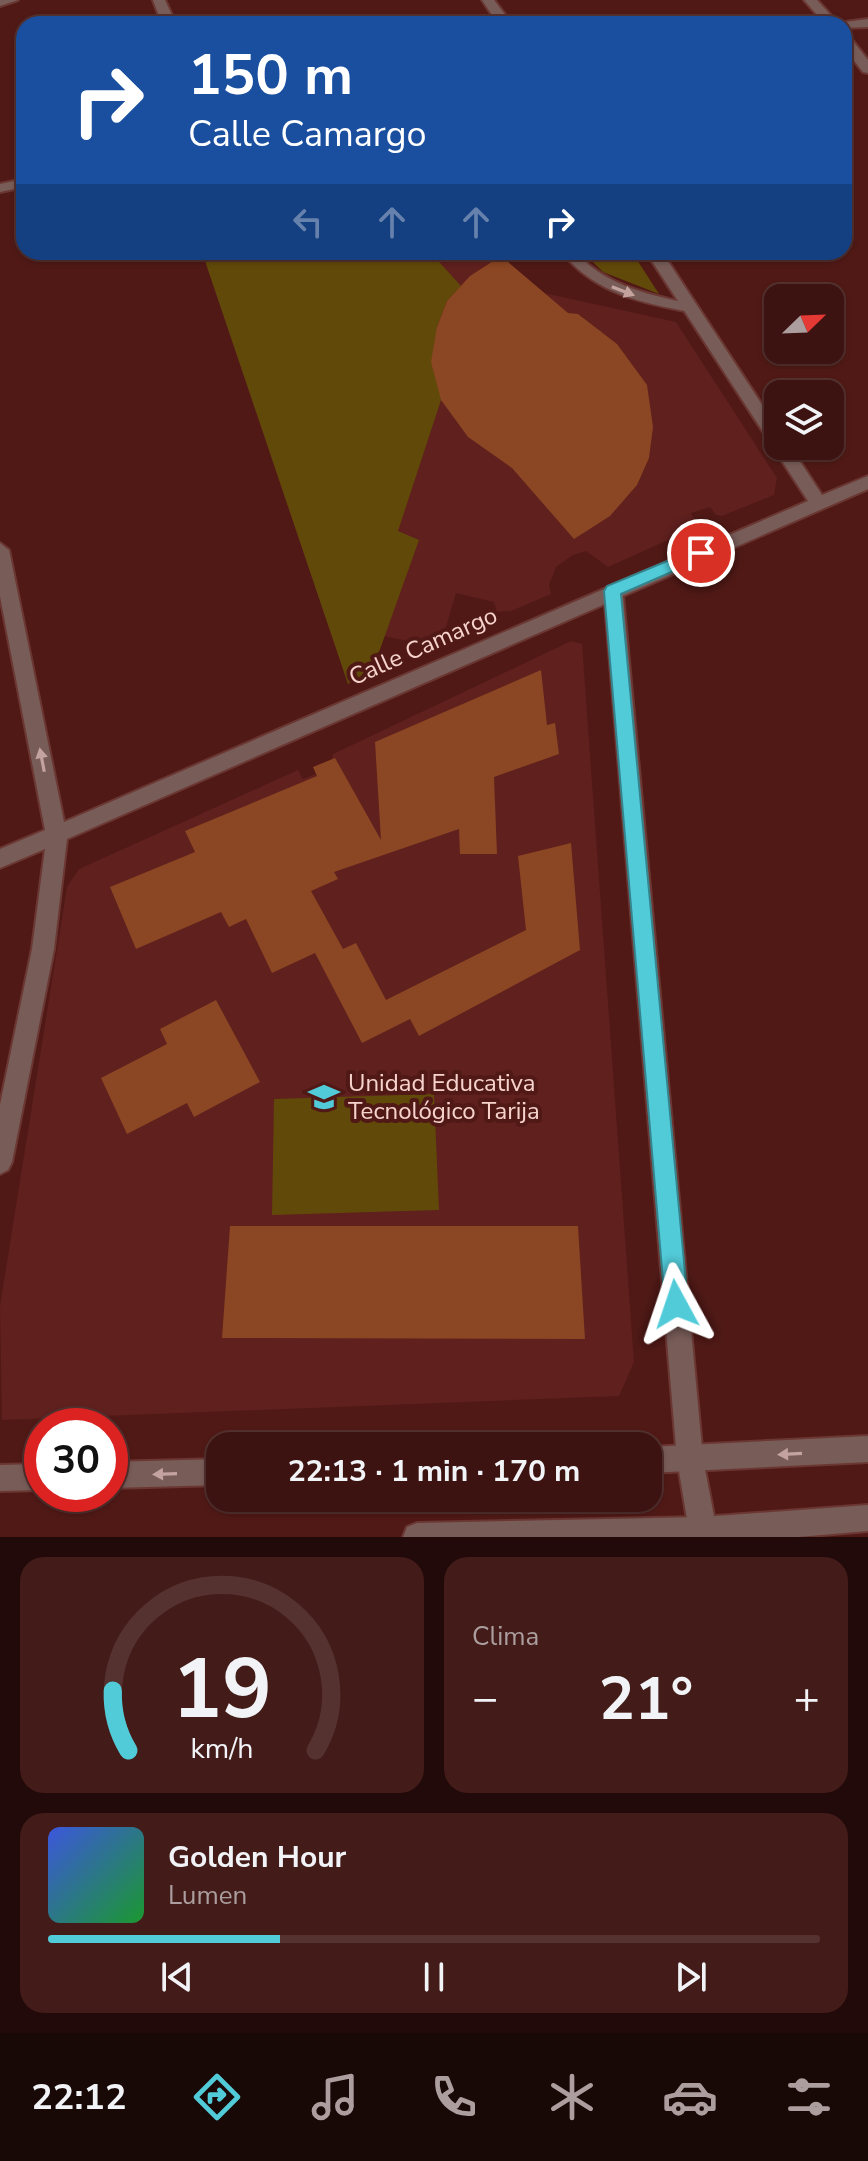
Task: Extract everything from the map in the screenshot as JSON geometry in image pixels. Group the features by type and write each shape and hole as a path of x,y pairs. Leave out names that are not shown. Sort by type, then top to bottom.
{"street":[{"path":"0,2 12,0"},
{"path":"810,0 825,16"},
{"path":"852,49 868,69"},
{"path":"659,260 764,421"},
{"path":"790,460 818,503"},
{"name":"Calle Camargo","path":"0,859 868,482"},
{"path":"0,550 57,836 43,949 0,1162"},
{"path":"613,591 690,1459 703,1534"},
{"path":"662,1460 868,1449"},
{"path":"128,1475 206,1472"},
{"path":"0,1478 24,1477"},
{"path":"417,1537 703,1534 868,1518"}],"lane":[{"path":"574,260 585,273 612,288 645,300 690,308"}],"shaded area":[{"path":"205,260 505,260 544,293 676,322 777,478 774,495 722,516 716,515 710,507 691,513 696,523 688,531 608,567 586,551 573,555 556,567 549,585 551,594 511,611 497,612 494,602 456,593 442,640 418,643 384,636 373,669 348,684"},
{"path":"205,260 437,260 461,286 447,301 437,327 441,400 398,531 419,540 373,669 348,684"},
{"path":"591,260 637,260 659,294 603,272"},
{"name":"Unidad Educativa Tecnológico Tarija","path":"571,641 582,644 634,1362 619,1396 128,1415 128,1408 24,1408 24,1419 2,1420 0,1306 67,887 79,869 298,770 303,779 330,768 333,754"},
{"path":"434,1094 439,1210 272,1215 274,1099"}],"building":[{"path":"495,260 506,260 568,313 578,314 617,344 647,385 653,427 649,458 637,485 610,516 574,539 512,468 468,437 441,400 431,362 437,327 447,301 470,276"},
{"path":"541,670 547,725 555,723 559,754 494,777 497,854 460,854 459,829 334,872 338,879 311,891 343,949 356,943 386,1000 526,930 518,856 571,843 580,950 419,1036 410,1019 362,1043 315,953 272,973 246,919 229,927 221,912 136,949 110,887 195,852 185,831 317,776 313,767 335,758 381,840 375,742"},
{"path":"216,1000 260,1082 194,1117 187,1103 127,1134 101,1078 167,1044 160,1029"},
{"path":"230,1226 578,1226 585,1339 222,1338"}],"place":[{"name":"Unidad Educativa Tecnológico Tarija","path":"324,1097"}],"route":[{"path":"676,1304 613,591 701,553"}]}
